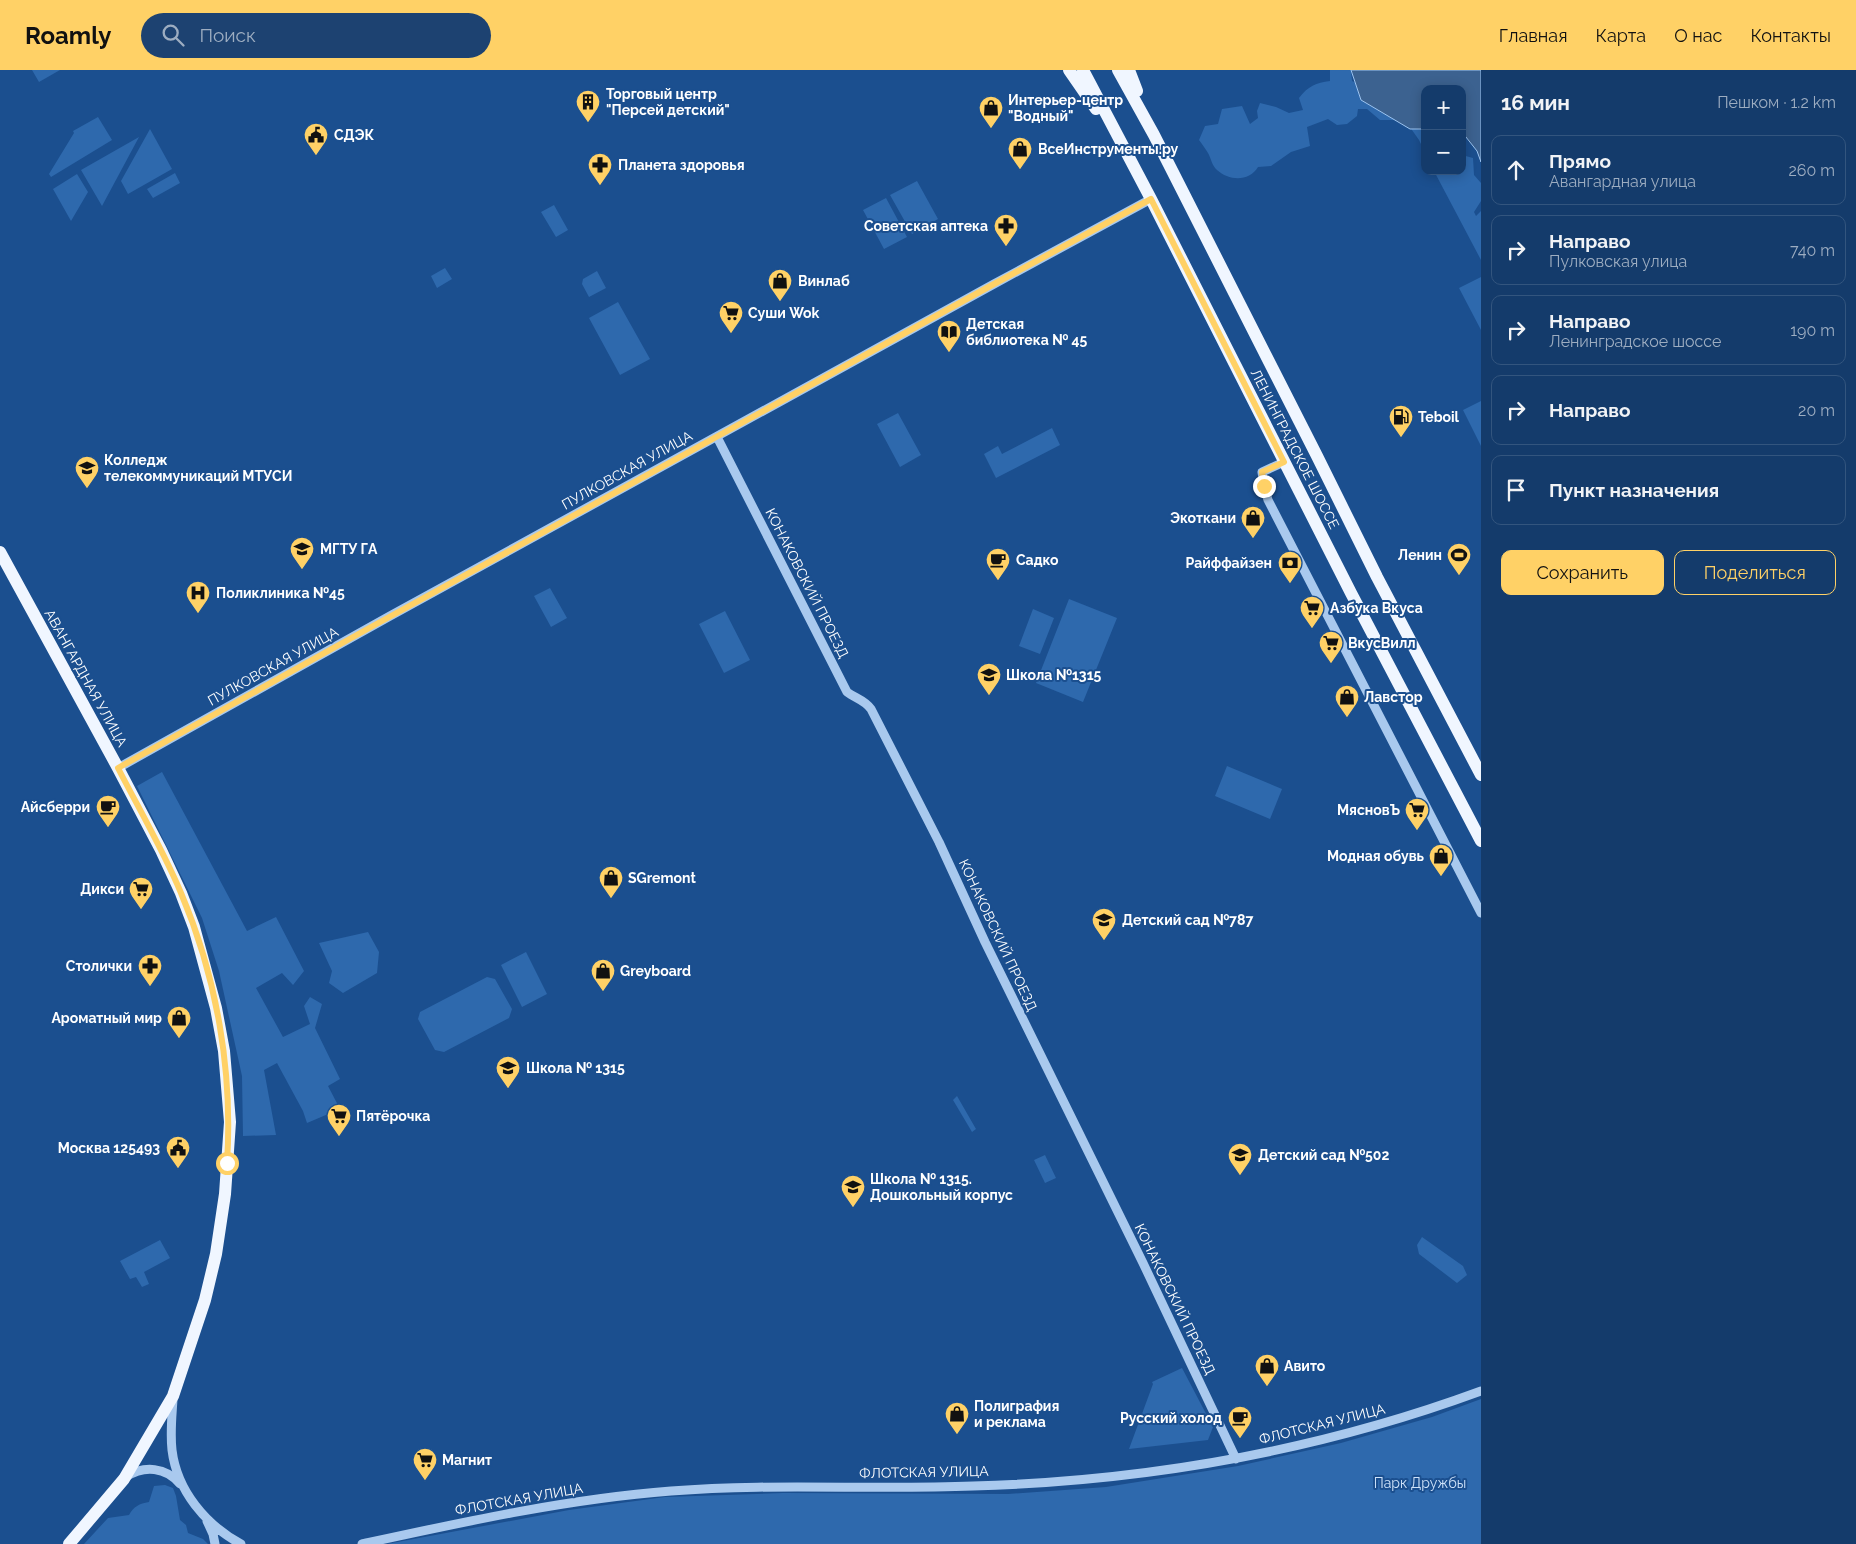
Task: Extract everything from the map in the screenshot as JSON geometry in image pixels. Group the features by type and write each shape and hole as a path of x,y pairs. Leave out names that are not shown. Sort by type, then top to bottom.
{"main road":[{"path":"1069,70 1126,150"},
{"name":"ЛЕНИНГРАДСКОЕ ШОССЕ","path":"1083,70 1126,150 1284,462 1481,842"},
{"name":"ЛЕНИНГРАДСКОЕ ШОССЕ","path":"1118,70 1154,136 1377,577 1481,775"},
{"path":"1129,70 1154,136"},
{"name":"АВАНГАРДНАЯ УЛИЦА","path":"0,552 162,850 181,893 194,928 216,1008 226,1072 230,1122 225,1194 218,1245 205,1300 173,1396 124,1478 69,1544"}],"street":[{"name":"ПУЛКОВСКАЯ УЛИЦА","path":"118,768 1151,199"},
{"name":"КОНАКОВСКИЙ ПРОЕЗД","path":"716,437 847,692 866,702 871,709 931,824 970,910 1143,1263 1236,1459"},
{"path":"1284,462 1262,472 1268,500 1481,913"},
{"name":"ФЛОТСКАЯ УЛИЦА","path":"362,1544 455,1524 553,1507 613,1497 668,1491 768,1486 974,1486 1086,1480 1236,1459 1340,1436 1396,1420 1481,1391"},
{"name":"АВАНГАРДНАЯ УЛИЦА","path":"173,1396 172,1452 187,1492 205,1519 228,1537 241,1544"},
{"path":"124,1478 134,1472 155,1469 167,1473 176,1479 187,1492"},
{"path":"205,1519 213,1534 215,1544"}],"green space":[{"path":"32,70 60,70 39,82"},
{"path":"1330,70 1351,70 1352,81 1421,115 1421,144 1405,120 1380,120 1367,109 1358,109 1357,116 1347,124 1337,125 1328,119 1307,127 1310,146 1291,152 1271,166 1258,167 1249,175 1239,178 1222,174 1215,168 1199,140 1205,126 1218,124 1222,109 1242,106 1250,124 1258,118 1257,111 1260,103 1289,113 1303,110 1299,98 1313,86 1330,81"},
{"path":"98,117 112,140 51,177 49,174 74,133 73,131"},
{"path":"150,129 172,169 128,194 121,181"},
{"path":"139,137 102,206 81,170"},
{"path":"1466,156 1473,158 1474,175 1481,183 1481,201 1474,212 1476,216 1481,211 1481,260 1436,175 1466,175"},
{"path":"175,173 180,183 153,198 147,189"},
{"path":"77,174 88,192 71,221 53,189"},
{"path":"917,181 938,219 912,234 890,195"},
{"path":"886,198 907,237 884,249 863,210"},
{"path":"554,205 568,230 556,237 541,212"},
{"path":"445,268 452,279 437,288 431,276"},
{"path":"597,271 606,288 589,297 582,284 583,279"},
{"path":"1481,277 1481,330 1459,288"},
{"path":"618,302 650,359 620,375 589,318"},
{"path":"1481,401 1481,446 1463,410"},
{"path":"898,413 921,455 900,467 877,424"},
{"path":"1052,428 1060,445 996,478 984,454 998,446 1002,454"},
{"path":"550,588 567,618 551,627 534,596"},
{"path":"1069,599 1117,618 1083,702 1036,683"},
{"path":"1033,609 1054,618 1040,654 1019,646"},
{"path":"725,611 750,660 724,673 699,624"},
{"path":"1227,766 1282,789 1270,819 1215,796"},
{"path":"162,772 247,931 276,917 304,971 293,985 282,973 256,988 283,1037 310,1024 304,1006 310,997 322,1004 315,1028 340,1079 328,1086 340,1109 307,1123 303,1111 277,1063 264,1070 276,1135 243,1136 242,1076 219,971 202,918 137,786"},
{"path":"368,932 379,952 377,973 343,993 329,983 332,971 319,943"},
{"path":"526,952 547,994 522,1007 501,965"},
{"path":"487,977 495,979 512,1009 509,1018 444,1052 435,1050 418,1019 420,1012"},
{"path":"957,1096 976,1129 972,1132 953,1100"},
{"path":"1045,1155 1056,1178 1045,1183 1034,1160"},
{"path":"1422,1237 1463,1266 1467,1275 1457,1283 1419,1254 1417,1245"},
{"path":"160,1240 170,1258 144,1272 149,1284 142,1287 136,1277 130,1279 120,1261"},
{"path":"1182,1368 1213,1427 1208,1440 1129,1449 1153,1384 1152,1382"},
{"name":"Парк Дружбы","path":"1481,1399 1481,1544 387,1544 569,1510 665,1497 783,1493 1008,1494 1106,1487 1238,1466 1341,1443 1432,1417"},
{"path":"165,1485 173,1488 180,1520 186,1525 188,1533 203,1539 208,1544 84,1544 108,1518 129,1515 137,1506 149,1502 154,1486"}],"shaded area":[{"path":"1351,70 1481,70 1481,162 1477,151 1466,137 1466,85 1421,85 1421,129 1410,129 1361,100"}],"place":[{"name":"Торговый центр \"Персей детский\"","path":"588,123"},
{"name":"Интерьер-центр \"Водный\"","path":"991,129"},
{"name":"СДЭК","path":"316,156"},
{"name":"ВсеИнструменты.ру","path":"1020,170"},
{"name":"Планета здоровья","path":"600,186"},
{"name":"Советская аптека","path":"1006,247"},
{"name":"Винлаб","path":"780,302"},
{"name":"Суши Wok","path":"731,334"},
{"name":"Детская библиотека № 45","path":"949,353"},
{"name":"Teboil","path":"1401,438"},
{"name":"Колледж телекоммуникаций МТУСИ","path":"87,489"},
{"name":"Экоткани","path":"1253,539"},
{"name":"МГТУ ГА","path":"302,570"},
{"name":"Ленин","path":"1459,576"},
{"name":"Садко","path":"998,581"},
{"name":"Райффайзен","path":"1290,584"},
{"name":"Поликлиника №45","path":"198,614"},
{"name":"Азбука Вкуса","path":"1312,629"},
{"name":"ВкусВилл","path":"1331,664"},
{"name":"Школа №1315","path":"989,696"},
{"name":"Лавстор","path":"1347,718"},
{"name":"Айсберри","path":"108,828"},
{"name":"МясновЪ","path":"1417,831"},
{"name":"Модная обувь","path":"1441,877"},
{"name":"SGremont","path":"611,899"},
{"name":"Дикси","path":"141,910"},
{"name":"Детский сад №787","path":"1104,941"},
{"name":"Столички","path":"150,987"},
{"name":"Greyboard","path":"603,992"},
{"name":"Ароматный мир","path":"179,1039"},
{"name":"Школа № 1315","path":"508,1089"},
{"name":"Пятёрочка","path":"339,1137"},
{"name":"Москва 125493","path":"178,1169"},
{"name":"Детский сад №502","path":"1240,1176"},
{"name":"Школа № 1315. Дошкольный корпус","path":"853,1208"},
{"name":"Авито","path":"1267,1387"},
{"name":"Полиграфия и реклама","path":"957,1435"},
{"name":"Русский холод","path":"1240,1439"},
{"name":"Магнит","path":"425,1481"}],"route":[{"path":"227,1163 230,1122 224,1051 206,968 181,893 162,850 118,768 1151,199 1284,462 1262,472 1264,486"}]}
